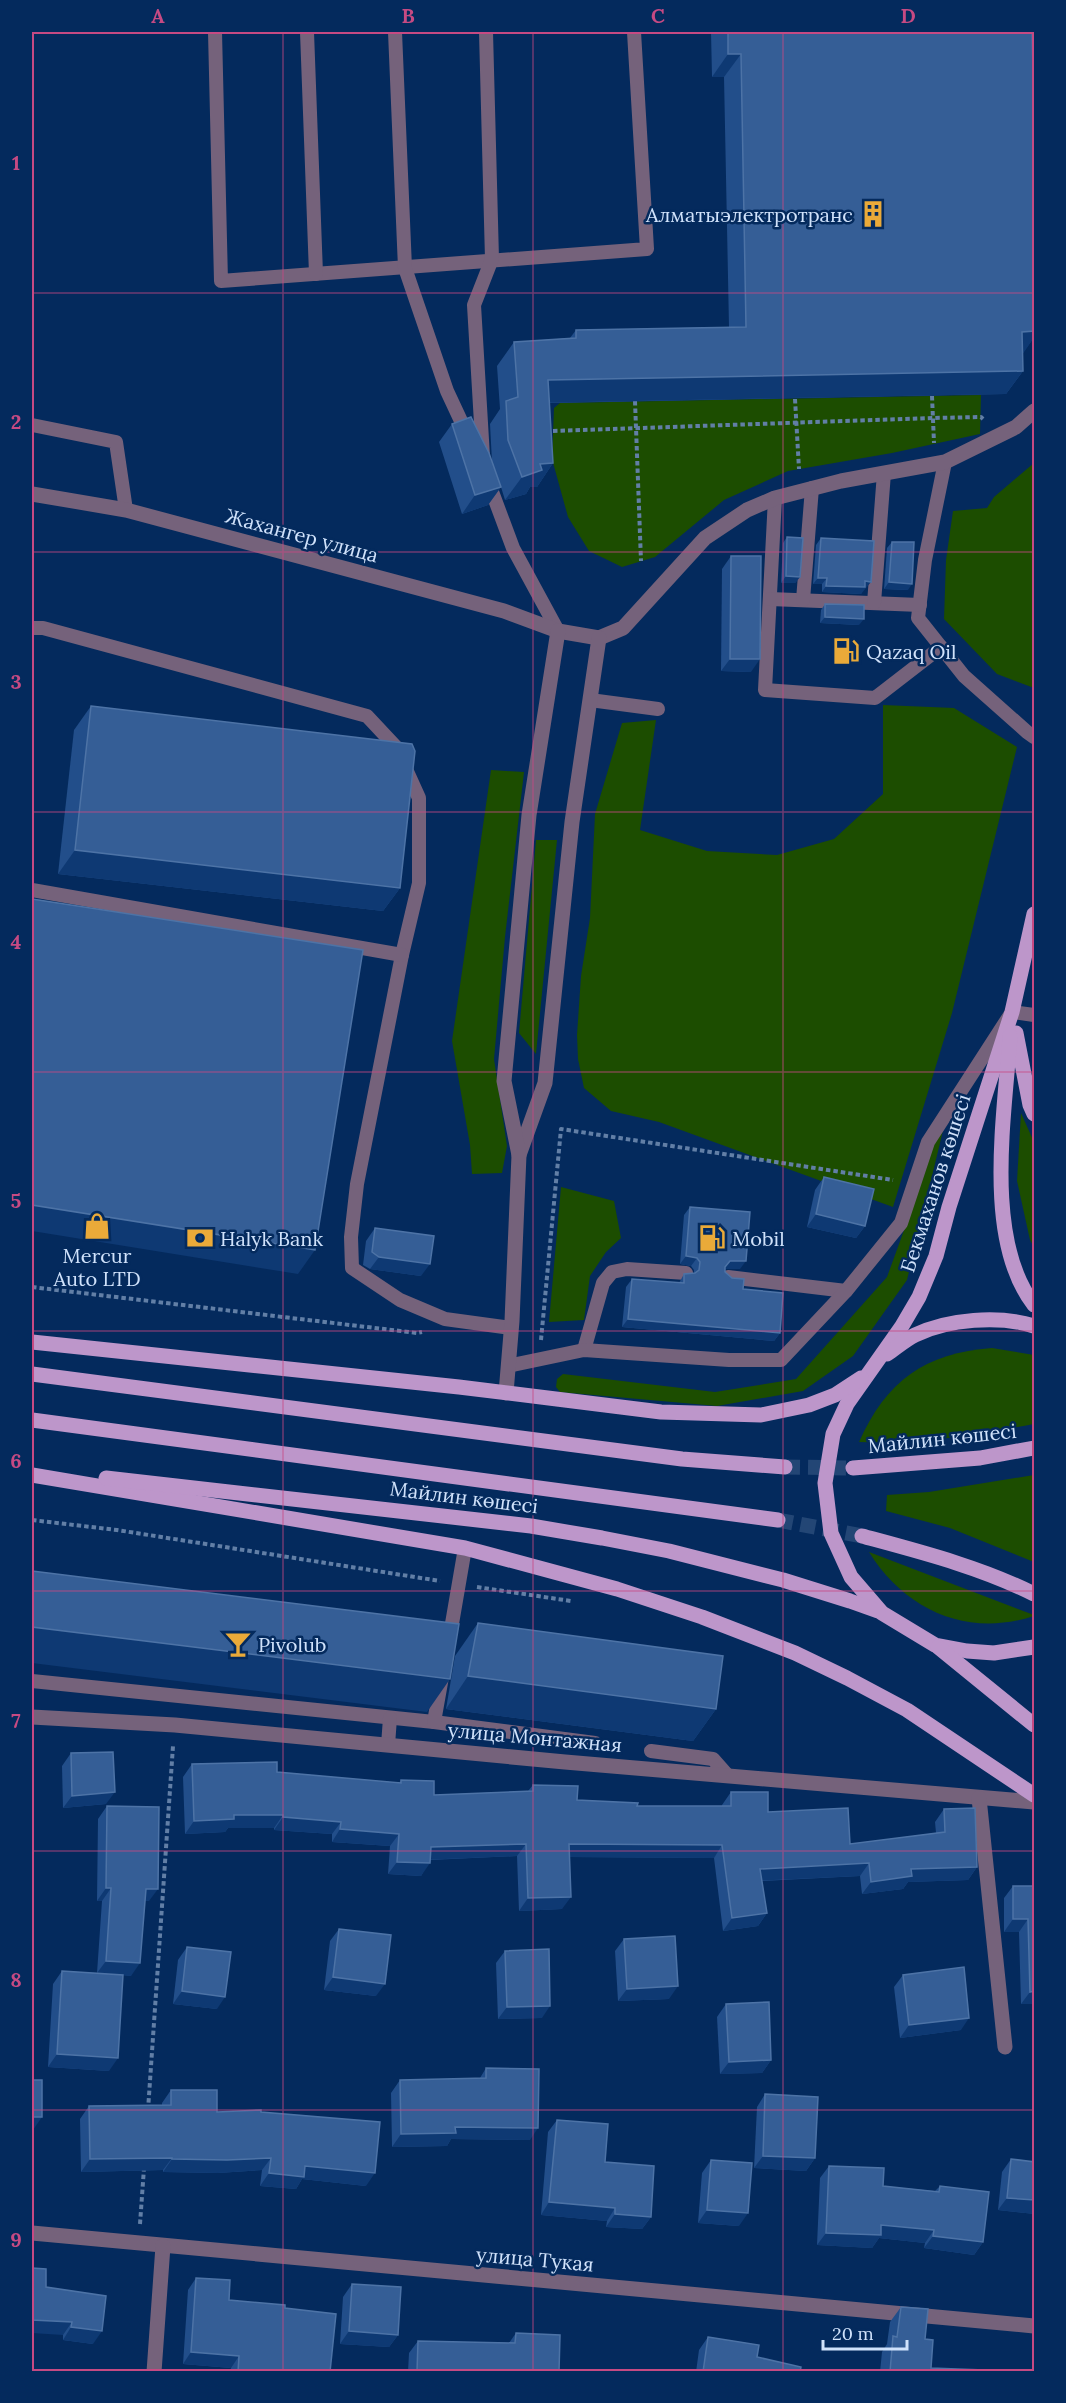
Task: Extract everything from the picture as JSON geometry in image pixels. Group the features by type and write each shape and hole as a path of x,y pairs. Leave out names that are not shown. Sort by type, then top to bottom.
{"main road":[{"name":"Бекмаханов көшесі","path":"880,1359 919,1297 936,1256 949,1207 1012,1012 1035,914"},
{"name":"Бекмаханов көшесі","path":"1012,1012 1001,1200 1006,1237 1018,1275 1035,1305"},
{"path":"1012,1012 1030,1105 1035,1114"},
{"path":"1035,1326 1022,1322 984,1319 948,1325 915,1335 880,1359 847,1404 833,1434 825,1483 831,1533 851,1576 882,1613 935,1645 1035,1725"},
{"path":"32,1342 661,1412 761,1415 791,1410 834,1395 869,1372"},
{"path":"32,1374 682,1459 785,1467"},
{"name":"Майлин көшесі","path":"32,1420 778,1520"},
{"name":"Майлин көшесі","path":"853,1468 980,1458 1035,1448"},
{"name":"Майлин көшесі","path":"32,1470 531,1526 603,1538 669,1551 783,1580 850,1600 882,1613"},
{"path":"32,1475 465,1548 617,1589 702,1617 795,1653 907,1710 1035,1795"},
{"path":"862,1536 951,1561 1009,1581 1035,1594"},
{"path":"935,1645 994,1653 1035,1647"}],"street":[{"path":"519,1155 545,1083 572,822 599,638 623,628 705,538 747,510 775,498 812,488 945,462 1016,427 1035,411"},
{"name":"Жахангер улица","path":"32,494 126,510 504,611 558,631 599,638"},
{"path":"506,1393 519,1155 504,1081 529,815 558,631"},
{"name":"улица Монтажная","path":"32,1717 175,1725 1035,1802"},
{"path":"979,1798 1005,2047"},
{"name":"улица Тукая","path":"32,2234 1035,2326"},
{"path":"154,2372 163,2246"}],"lane":[{"path":"215,32 221,281 647,249 634,32"},
{"path":"307,32 316,274"},
{"path":"395,32 405,268 447,391 484,468 513,548 558,631"},
{"path":"484,468 474,305 492,259 486,32"},
{"path":"32,425 116,442 126,510"},
{"path":"945,462 925,560 918,618 964,676 1027,732 1035,736"},
{"path":"874,603 884,473"},
{"path":"803,600 812,488"},
{"path":"775,498 765,690 875,698 941,647"},
{"path":"770,599 920,605"},
{"path":"32,628 43,628 367,716 396,747 419,798 419,884 402,955 357,1184 351,1237 352,1268 400,1300 446,1319 511,1328"},
{"path":"590,700 658,709"},
{"path":"32,890 402,955"},
{"path":"508,1366 584,1350 729,1360 781,1360 846,1291 901,1223 928,1142 1012,1012 1035,1015"},
{"path":"584,1350 603,1283 612,1272 627,1269 686,1273"},
{"path":"728,1277 846,1291"},
{"path":"435,1722 465,1548"},
{"path":"32,1681 435,1722 595,1743"},
{"path":"388,1745 390,1718"},
{"path":"651,1750 713,1759 728,1776"}],"path":[{"path":"932,396 934,444"},
{"path":"795,399 799,469"},
{"path":"635,401 641,561"},
{"path":"553,431 981,417 1004,432"},
{"path":"539,1359 561,1129 914,1184"},
{"path":"32,1287 417,1333 433,1329 446,1319"},
{"path":"32,1520 117,1530 579,1602"},
{"path":"147,2114 175,1725"},
{"path":"138,2244 144,2161"}],"green space":[{"path":"981,395 980,434 892,453 788,471 724,500 655,557 622,567 589,551 568,517 552,459 554,408 560,403"},
{"path":"1034,463 1034,688 997,674 944,619 946,560 953,511 987,508 994,497"},
{"path":"883,705 954,708 1017,747 952,1013 893,1207 659,1122 611,1111 584,1088 578,1059 577,1035 581,976 590,918 595,814 622,723 656,720 640,830 707,851 777,855 834,839 883,794"},
{"path":"491,770 524,772 494,1059 507,1146 502,1173 472,1174 470,1145 452,1041"},
{"path":"536,840 557,840 536,1054 519,1033"},
{"path":"1021,1113 1034,1142 1034,1247 1030,1240 1017,1181"},
{"path":"942,1116 946,1118 907,1280 853,1356 803,1391 717,1406 560,1392 556,1387 557,1379 563,1374 715,1392 796,1379 887,1277 923,1178"},
{"path":"561,1187 614,1201 621,1238 606,1252 590,1276 584,1320 549,1322"},
{"path":"992,1348 1034,1355 1034,1424 947,1438 904,1442 859,1442 882,1402 910,1374 947,1356"},
{"path":"1034,1475 1034,1562 950,1528 886,1511 887,1495 929,1492"},
{"path":"869,1552 1034,1616 1009,1622 985,1623 962,1621 940,1614 919,1604 901,1590"}],"building":[{"name":"Алматыэлектротранс","path":"728,32 1032,32 1035,331 1022,332 1023,371 548,380 553,463 540,464 542,470 522,477 508,440 506,401 518,397 514,342 576,338 576,330 746,327 741,54 728,54"},
{"path":"471,417 489,453 501,487 475,495 452,424"},
{"path":"787,537 803,538 800,577 786,576"},
{"path":"821,538 874,541 871,582 865,581 865,587 826,586 827,578 818,578"},
{"path":"892,542 914,542 912,584 889,582"},
{"path":"731,556 761,556 760,659 730,659"},
{"path":"825,604 864,605 864,619 825,617"},
{"path":"91,706 412,744 415,751 400,888 75,850"},
{"path":"32,899 363,950 315,1250 32,1205"},
{"path":"824,1177 874,1189 865,1226 816,1214"},
{"path":"690,1207 750,1212 746,1261 730,1261 725,1267 725,1272 732,1278 744,1279 743,1289 783,1293 780,1333 628,1319 632,1279 684,1283 684,1274 695,1273 699,1270 700,1262 697,1258 686,1256"},
{"path":"375,1228 434,1236 430,1264 379,1257 372,1252"},
{"path":"32,1571 459,1624 450,1679 32,1627"},
{"path":"478,1623 723,1656 716,1709 468,1676"},
{"path":"113,1752 115,1792 72,1796 71,1753"},
{"path":"277,1762 277,1772 401,1783 401,1780 434,1781 434,1795 533,1791 533,1785 578,1786 577,1800 638,1803 637,1806 731,1806 731,1792 768,1792 768,1812 848,1808 850,1844 945,1832 944,1809 975,1808 977,1867 911,1869 912,1876 871,1882 869,1863 760,1869 767,1913 732,1918 722,1845 569,1844 571,1897 528,1898 526,1844 431,1847 430,1863 397,1862 399,1834 340,1829 341,1822 283,1817 283,1815 234,1815 234,1819 194,1821 192,1764"},
{"path":"107,1806 159,1807 158,1889 146,1889 140,1963 106,1961 111,1888 106,1888"},
{"path":"1013,1886 1035,1886 1035,1991 1030,1992 1028,1919 1013,1919"},
{"path":"339,1929 391,1935 385,1984 333,1977"},
{"path":"675,1936 678,1986 627,1989 624,1939"},
{"path":"187,1947 231,1952 225,1997 182,1991"},
{"path":"549,1949 550,2006 507,2007 505,1951"},
{"path":"964,1967 969,2018 909,2025 903,1975"},
{"path":"62,1971 123,1975 118,2058 57,2054"},
{"path":"769,2002 771,2060 729,2062 726,2004"},
{"path":"486,2068 539,2069 538,2128 455,2127 456,2133 401,2134 400,2080 486,2078"},
{"path":"32,2080 42,2080 42,2117 32,2117"},
{"path":"171,2090 217,2090 217,2112 261,2110 261,2112 380,2122 375,2173 305,2166 304,2177 269,2173 271,2158 90,2159 89,2106 171,2105"},
{"path":"765,2094 818,2097 815,2158 763,2156"},
{"path":"557,2120 608,2124 605,2162 654,2166 651,2217 615,2214 615,2208 549,2202"},
{"path":"1011,2159 1035,2162 1035,2200 1007,2198"},
{"path":"711,2160 752,2163 748,2213 707,2210"},
{"path":"829,2166 884,2168 883,2186 939,2192 940,2186 989,2192 983,2242 933,2236 934,2230 881,2225 881,2235 826,2233"},
{"path":"32,2268 46,2269 46,2287 106,2296 102,2331 71,2327 72,2322 32,2320"},
{"path":"196,2278 230,2280 229,2300 285,2305 285,2308 336,2314 330,2372 281,2370 281,2372 238,2372 239,2356 191,2352"},
{"path":"352,2284 401,2287 398,2335 349,2331"},
{"path":"901,2307 928,2309 925,2339 933,2340 931,2368 984,2370 984,2372 890,2372 893,2336 897,2337"},
{"path":"516,2333 560,2335 559,2372 417,2372 418,2341 515,2343"},
{"path":"708,2337 759,2345 757,2357 801,2367 800,2372 703,2372"}],"tunnel":[{"path":"785,1467 853,1468"},
{"path":"778,1520 862,1536"}],"place":[{"name":"Алматыэлектротранс","path":"873,214"},
{"name":"Qazaq Oil","path":"846,651"},
{"name":"Mercur Auto LTD","path":"97,1226"},
{"name":"Halyk Bank","path":"200,1238"},
{"name":"Mobil","path":"712,1238"},
{"name":"Pivolub","path":"238,1644"}]}
